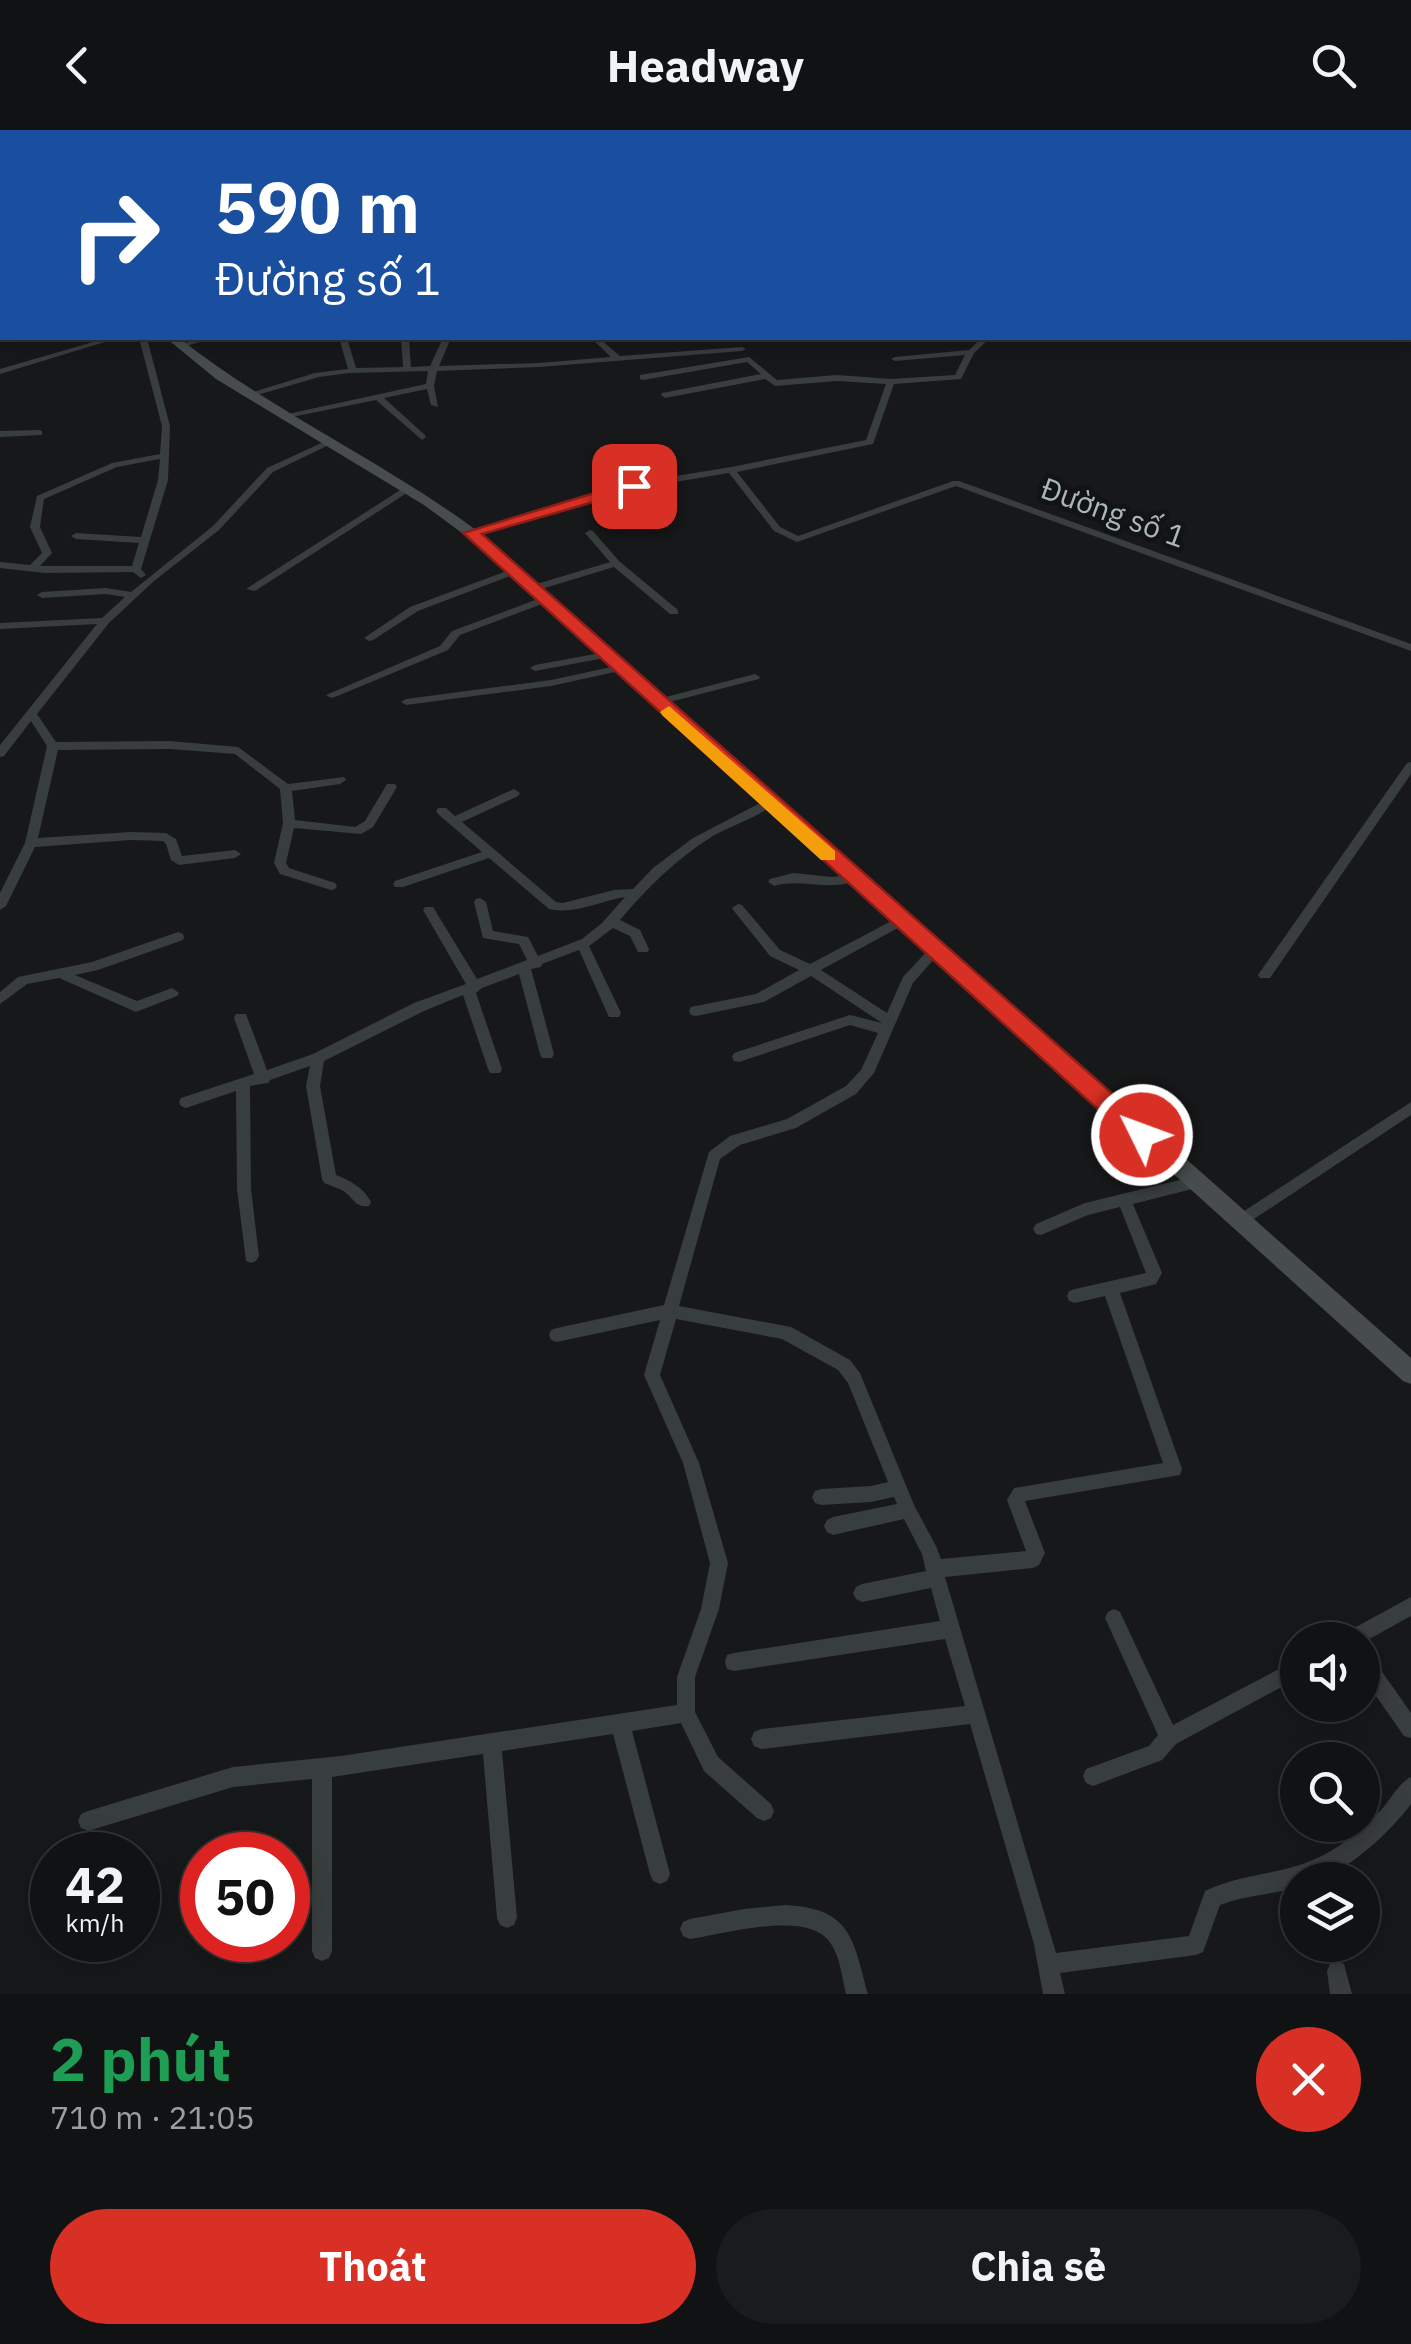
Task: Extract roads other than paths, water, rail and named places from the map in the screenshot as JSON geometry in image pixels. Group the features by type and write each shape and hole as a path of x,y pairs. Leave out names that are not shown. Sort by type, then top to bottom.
{"main road":[{"path":"176,342 471,533 1411,1373"}],"street":[{"path":"0,372 107,340"},
{"path":"136,569 163,480 166,426 144,340"},
{"path":"344,340 353,372"},
{"path":"405,340 406,368"},
{"path":"435,405 430,386 446,340"},
{"path":"597,340 617,358"},
{"path":"737,340 750,359 778,384 836,378 890,382 958,377 971,352 984,340"},
{"path":"251,394 318,375 742,349"},
{"path":"895,359 971,352"},
{"path":"643,377 750,359"},
{"path":"384,370 382,396 422,437"},
{"path":"664,394 766,376"},
{"path":"471,533 614,489 733,473 870,442 890,382"},
{"path":"287,415 430,386"},
{"path":"0,434 39,434"},
{"path":"2,745 32,714 105,621 150,579 216,528 270,470 331,442"},
{"path":"32,569 47,553 35,527 40,498 115,464 164,456"},
{"name":"Đường số 1","path":"733,473 777,528 796,539 956,483 1411,648"},
{"path":"251,588 408,489"},
{"path":"590,533 616,563 674,612"},
{"path":"76,536 144,540"},
{"path":"331,695 444,648 456,633 616,563"},
{"path":"0,566 136,569 150,579"},
{"path":"370,638 414,609 514,572"},
{"path":"42,595 106,591 133,595"},
{"path":"3,622 105,621"},
{"path":"535,668 614,661"},
{"path":"406,702 551,683 614,661"},
{"path":"658,702 755,676"},
{"path":"0,906 31,843 53,746 32,714"},
{"path":"53,746 170,745 238,751 286,788 340,780"},
{"path":"1265,975 1411,766"},
{"path":"289,823 357,831 369,824 391,787"},
{"path":"286,788 289,823 280,862 284,871 330,886"},
{"path":"454,821 514,792"},
{"path":"186,1102 318,1058 420,1007 582,944 612,922 635,893 689,845 770,802"},
{"path":"442,810 553,906 566,909 621,892 635,893"},
{"path":"31,843 153,836 172,842 179,861 235,854"},
{"path":"398,884 491,852"},
{"path":"774,882 792,875 826,883 854,878"},
{"path":"480,902 488,935 523,940 547,1054"},
{"path":"738,908 775,952 813,970 886,1026"},
{"path":"429,910 472,989 495,1069"},
{"path":"696,1011 759,998 901,921"},
{"path":"612,922 635,933 643,949"},
{"path":"0,998 24,980 144,952 178,938"},
{"path":"582,944 614,1012"},
{"path":"764,1811 711,1764 686,1713 686,1677 710,1608 719,1562 692,1464 652,1374 714,1156 734,1140 791,1124 851,1090 867,1072 908,980 935,951"},
{"path":"61,973 77,983 116,993 136,1007 172,993"},
{"path":"241,1018 263,1079"},
{"path":"738,1057 850,1020 886,1026"},
{"path":"318,1058 313,1086 329,1179 348,1187 364,1202"},
{"path":"243,1085 244,1189 251,1256"},
{"path":"1240,1221 1411,1108"},
{"path":"1041,1229 1084,1210 1196,1182"},
{"path":"1075,1296 1154,1276 1124,1200"},
{"path":"862,1593 934,1574 1033,1560 1036,1553 1016,1500 1020,1494 1174,1469 1110,1287"},
{"path":"557,1335 670,1312 785,1332 844,1365 854,1378 898,1488 923,1536 1054,1994"},
{"path":"821,1497 898,1488"},
{"path":"833,1526 908,1510"},
{"path":"1380,1623 1411,1606"},
{"path":"1114,1618 1169,1737"},
{"path":"734,1662 950,1628"},
{"path":"1094,1776 1155,1753 1169,1737 1280,1678"},
{"path":"1380,1685 1411,1729"},
{"path":"88,1822 233,1778 686,1713"},
{"path":"761,1740 974,1714"},
{"path":"620,1723 660,1874"},
{"path":"492,1743 506,1918"},
{"path":"322,1768 322,1951"},
{"path":"1048,1964 1196,1946 1212,1898 1303,1876 1330,1861 1401,1804 1411,1787"},
{"path":"690,1929 778,1916 818,1918 832,1927 843,1944 857,1994"},
{"path":"1337,1971 1341,1994"}]}
